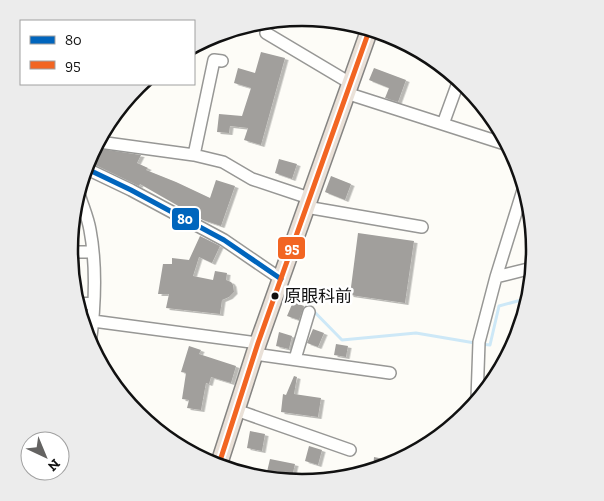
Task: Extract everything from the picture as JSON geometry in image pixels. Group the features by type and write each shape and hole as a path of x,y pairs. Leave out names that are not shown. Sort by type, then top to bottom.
{"highway":[{"path":"220,460 256,349 366,36"}],"street":[{"path":"266,33 348,88 443,124 498,141"},
{"path":"194,155 214,60 222,61"},
{"path":"443,124 456,88"},
{"path":"105,143 194,155 222,162 252,179 308,202 422,227"},
{"path":"92,172 132,190 224,240 281,279"},
{"path":"477,390 479,342 496,277 520,199"},
{"path":"81,212 90,228 93,252 92,328"},
{"path":"78,252 93,252"},
{"path":"496,277 525,270"},
{"path":"84,304 93,303"},
{"path":"295,359 309,312"},
{"path":"93,321 256,349 295,359 390,373"},
{"path":"236,410 350,450"}],"building":[{"path":"261,52 285,58 261,145 244,140 248,128 230,126 229,133 217,132 219,114 242,116 251,88 234,83 238,68 255,73"},
{"path":"374,68 406,80 398,102 385,98 389,88 369,80"},
{"path":"102,149 141,155 137,163 148,168 146,170 210,198 216,180 235,186 221,226 203,220 140,184 139,186 95,165"},
{"path":"279,159 297,164 292,179 275,173"},
{"path":"331,176 351,184 345,200 325,192"},
{"path":"358,233 414,241 405,303 350,295"},
{"path":"200,236 220,246 212,263 199,257 193,276 213,280 215,271 227,273 226,280 233,285 234,292 222,300 220,314 166,308 169,294 158,294 163,264 172,264 172,258 189,260"},
{"path":"293,302 304,306 299,320 287,316"},
{"path":"313,329 324,333 318,347 307,343"},
{"path":"279,332 292,336 289,349 276,346"},
{"path":"336,344 348,346 346,357 334,355"},
{"path":"189,346 201,350 199,354 236,366 231,383 211,377 209,384 206,383 201,410 187,408 189,400 182,399 186,373 181,372"},
{"path":"294,376 297,377 294,394 321,398 318,417 281,412 283,394 286,395"},
{"path":"250,431 265,434 262,451 247,448"},
{"path":"309,446 322,450 318,465 305,461"},
{"path":"374,457 385,459 374,463"},
{"path":"270,459 295,464 293,474 267,472"}],"waterway":[{"path":"293,290 342,340 416,333 475,343"},
{"path":"481,344 490,345 499,306 521,300"}],"transit line":[{"name":"95","path":"220,460 258,343 367,36"},
{"name":"80","path":"92,172 224,240 281,279"}],"place":[{"name":"原眼科前","path":"275,296"}]}
